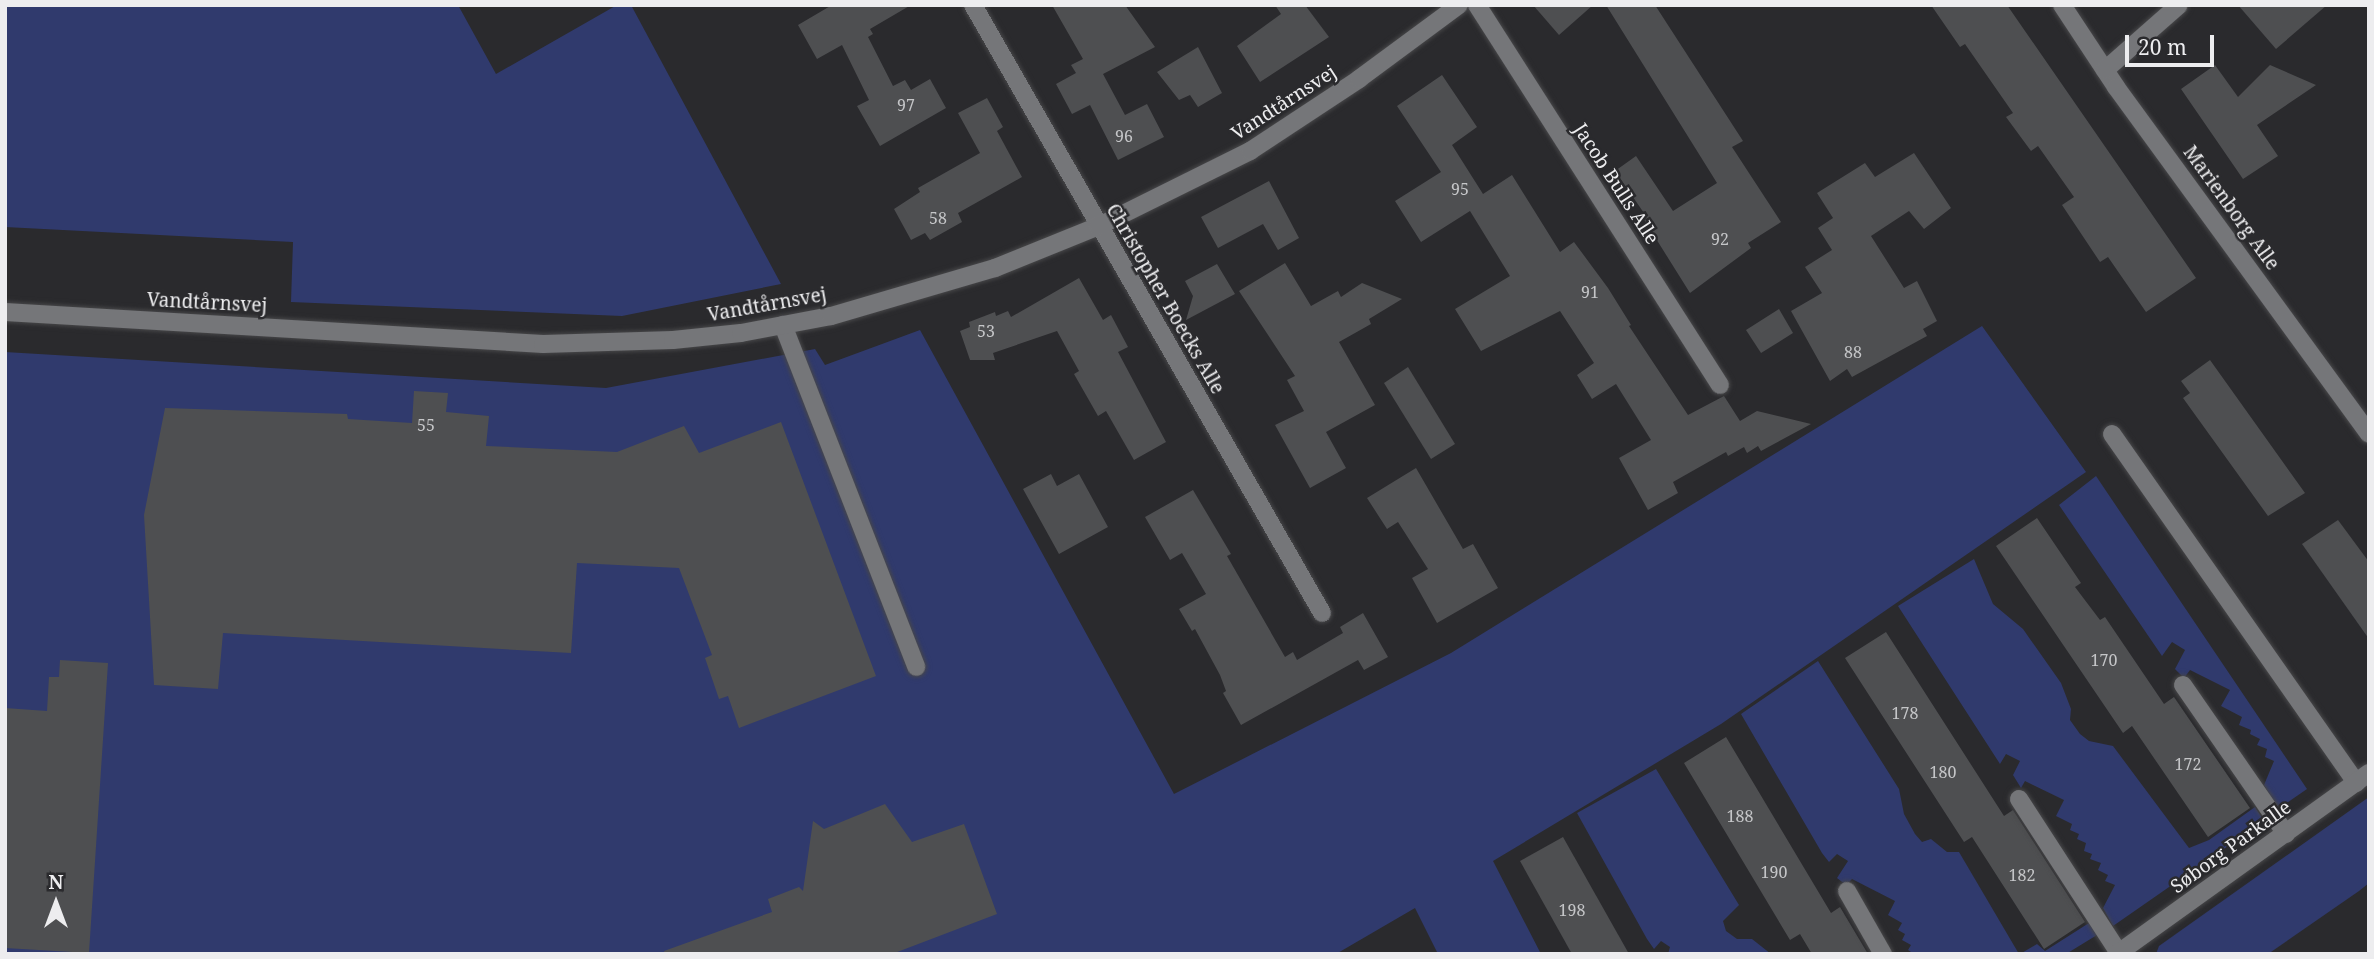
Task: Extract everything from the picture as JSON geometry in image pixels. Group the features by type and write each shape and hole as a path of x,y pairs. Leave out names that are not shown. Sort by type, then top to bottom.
{"street":[{"name":"Christopher Boecks Alle","path":"973,5 1322,613"},
{"name":"Vandtårnsvej","path":"5,312 543,344 673,340 831,316 995,268 1099,226 1250,151 1359,79 1459,5"},
{"name":"Jacob Bulls Alle","path":"1477,5 1720,385"},
{"name":"Marienborg Alle","path":"2062,5 2105,70 2369,434"},
{"path":"2105,70 2179,5"},
{"path":"783,325 916,667"},
{"path":"2112,434 2362,778"},
{"path":"2183,685 2286,834"},
{"name":"Søborg Parkalle","path":"2118,953 2362,778"},
{"path":"2019,799 2118,953"},
{"path":"1847,891 1883,954"}],"shaded area":[{"path":"5,5 458,5 496,74 617,5 631,5 781,284 622,316 291,302 293,242 5,227"},
{"path":"1982,326 2086,472 1721,724 1493,861 1541,954 1438,954 1415,908 1336,954 5,954 5,352 606,388 815,349 825,365 920,330 1174,794 1451,653"},
{"path":"2096,476 2307,789 2278,809 2264,785 2274,761 2265,757 2267,749 2257,745 2260,739 2250,734 2251,730 2239,725 2242,717 2221,706 2230,690 2190,670 2184,678 2175,669 2185,650 2172,642 2162,656 2059,505"},
{"path":"1974,559 1993,604 2023,629 2061,683 2071,709 2070,720 2080,734 2089,741 2113,746 2189,848 2209,840 2255,807 2264,821 2113,926 2103,908 2115,885 2105,881 2108,875 2098,870 2101,863 2090,859 2092,854 2084,851 2086,843 2077,839 2079,834 2070,830 2072,824 2056,816 2064,800 2025,781 2021,788 2013,775 2020,761 2006,754 2000,764 1898,606"},
{"path":"1818,661 1899,789 1904,814 1915,834 1922,842 1931,839 1947,852 1959,852 2019,954 1914,954 1908,950 1911,945 1902,940 1905,934 1898,930 1902,923 1888,915 1895,901 1852,879 1846,885 1837,878 1848,861 1837,854 1829,862 1822,853 1741,714"},
{"path":"1656,769 1739,905 1723,921 1726,931 1737,939 1752,939 1771,954 1668,954 1670,947 1661,941 1654,949 1647,939 1577,813"},
{"path":"2369,797 2369,883 2359,891 2268,954 2156,954 2159,946"},
{"path":"2089,923 2097,935 2066,954 2020,954 2037,944 2045,951"}],"building":[{"path":"832,5 911,5 870,29 873,34 868,37 893,86 905,80 911,90 930,79 946,108 880,146 857,106 869,100 842,45 817,59 798,25"},
{"path":"1052,5 1125,5 1155,47 1103,74 1125,115 1147,104 1164,137 1118,160 1090,105 1072,114 1056,84 1076,73 1071,65 1083,59"},
{"path":"1275,5 1305,5 1329,37 1260,82 1237,46 1281,14"},
{"path":"1533,5 1593,5 1559,35"},
{"path":"1606,5 1655,5 1743,141 1732,147 1781,222 1748,243 1751,248 1690,293 1643,218 1646,216 1615,171 1636,156 1673,211 1717,183"},
{"path":"1931,5 2007,5 2196,278 2146,312 2108,257 2100,262 2062,205 2074,197 2038,146 2031,151 2006,117 2013,113 1965,44 1960,47"},
{"path":"2238,5 2327,5 2276,49"},
{"path":"1198,47 1222,93 1198,107 1190,95 1179,100 1157,72"},
{"path":"2215,65 2238,97 2270,65 2316,85 2257,125 2278,156 2243,179 2181,89"},
{"path":"1442,75 1477,127 1452,145 1483,194 1512,175 1560,252 1574,242 1608,288 1631,325 1629,326 1688,415 1724,396 1740,421 1757,411 1811,424 1761,451 1758,446 1747,453 1744,447 1728,456 1726,452 1673,482 1678,493 1648,510 1619,458 1651,440 1616,384 1592,399 1577,375 1594,363 1560,311 1481,351 1455,309 1510,276 1470,211 1421,242 1395,201 1441,172 1397,106"},
{"path":"987,98 1003,127 997,131 1022,177 958,213 962,222 930,240 925,233 911,240 894,209 920,192 918,188 980,153 958,113"},
{"path":"1914,153 1951,208 1924,229 1909,211 1871,236 1904,288 1917,281 1937,321 1923,329 1927,336 1852,377 1847,369 1830,381 1791,311 1822,293 1805,267 1832,250 1818,228 1833,218 1817,193 1865,163 1875,177"},
{"path":"1269,181 1299,238 1278,250 1263,224 1218,248 1201,217"},
{"path":"1285,263 1311,306 1338,291 1341,297 1362,283 1402,299 1369,319 1371,324 1339,342 1375,405 1326,432 1346,468 1310,488 1275,425 1304,411 1287,380 1295,376 1239,291"},
{"path":"1217,264 1235,294 1186,320 1193,296 1185,281"},
{"path":"1079,278 1103,320 1111,315 1128,347 1118,352 1166,442 1134,460 1106,411 1098,416 1074,374 1079,371 1057,331 993,353 995,360 970,360 960,331 970,327 969,322 995,312 996,316 1008,311 1011,317"},
{"path":"1779,309 1793,333 1761,353 1746,330"},
{"path":"2210,360 2305,493 2268,516 2183,398 2190,393 2181,381"},
{"path":"1408,367 1455,444 1431,459 1384,383"},
{"path":"414,391 448,393 446,412 489,416 486,446 617,452 684,426 699,453 781,422 876,676 739,728 728,696 719,699 705,658 712,655 679,568 577,563 571,653 223,633 218,689 154,685 144,515 165,408 347,414 348,419 412,423"},
{"path":"1416,468 1463,549 1473,544 1498,588 1437,623 1412,578 1428,569 1398,522 1387,529 1367,498"},
{"path":"1051,474 1057,486 1079,474 1108,527 1059,554 1023,489"},
{"path":"1193,490 1231,554 1227,556 1285,657 1293,652 1297,660 1343,633 1340,627 1363,613 1388,657 1364,670 1358,660 1241,725 1223,693 1226,691 1220,675 1195,629 1192,631 1179,609 1206,594 1182,553 1170,560 1145,517"},
{"path":"2037,518 2081,583 2075,587 2100,620 2105,617 2164,704 2174,697 2250,808 2208,837 2132,726 2123,733 1996,546"},
{"path":"2338,520 2369,562 2369,639 2302,544"},
{"path":"1886,632 2004,816 2013,810 2085,922 2044,949 1972,837 1964,842 1845,658"},
{"path":"60,660 108,663 89,953 5,948 5,708 47,711 49,677 59,677"},
{"path":"1726,737 1831,913 1840,907 1868,954 1812,954 1800,934 1790,940 1684,763"},
{"path":"885,804 912,842 964,824 997,914 892,954 665,954 664,951 772,912 768,899 799,887 803,891 813,821 824,829"},
{"path":"1563,837 1629,954 1572,954 1520,861"}]}
